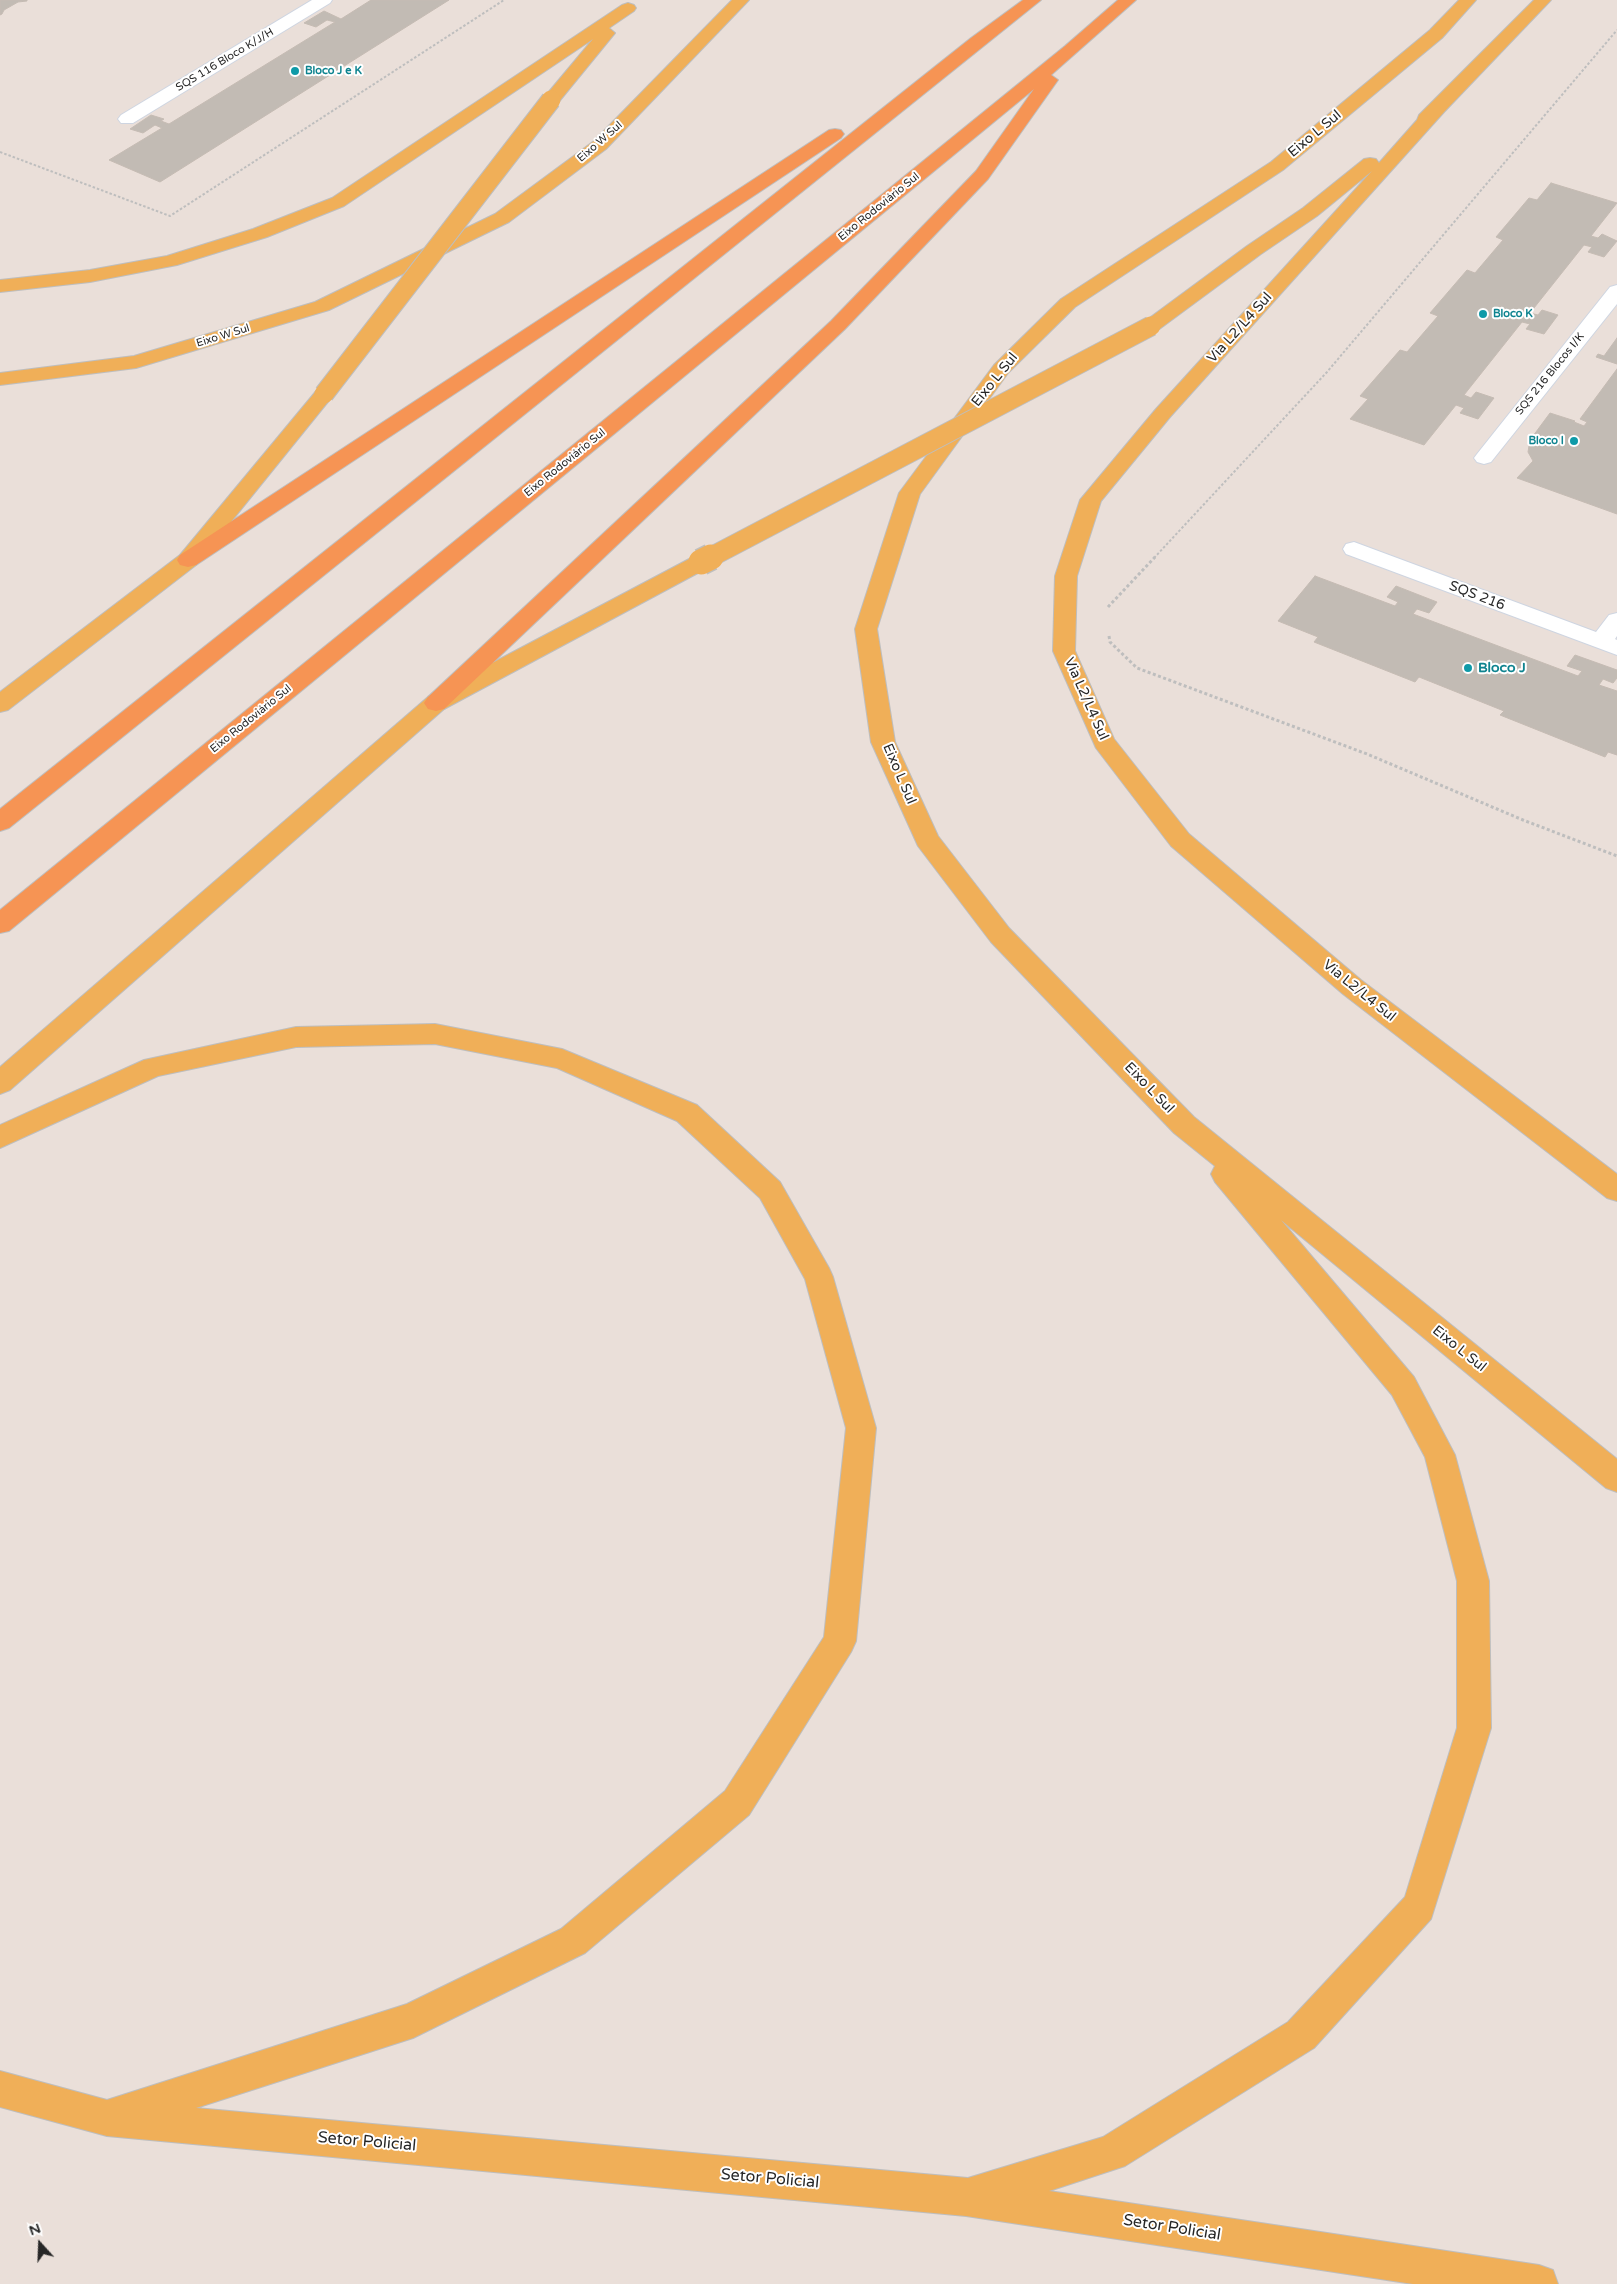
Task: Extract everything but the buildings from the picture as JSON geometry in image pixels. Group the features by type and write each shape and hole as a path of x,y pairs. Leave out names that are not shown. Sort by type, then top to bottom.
{"highway":[{"path":"0,822 977,42 1033,0"},
{"name":"Eixo Rodoviário Sul","path":"0,924 1071,50 1128,0"},
{"path":"188,560 977,42"},
{"path":"436,703 838,325 982,175 1071,50"}],"main road":[{"name":"Eixo W Sul","path":"0,379 136,362 322,306 502,218 600,145 741,0"},
{"name":"Eixo L Sul","path":"1468,0 1436,34 1277,166 1068,302 1001,369 910,493 866,629 884,742 927,840 1000,935 1184,1125 1617,1478"},
{"path":"0,1083 436,703 1151,326 1254,250 1310,212 1438,108 1543,0"},
{"path":"0,704 188,560 324,394 552,100 634,4"},
{"path":"0,286 90,276 170,261 260,233 338,202 634,4"},
{"name":"Via L2/L4 Sul","path":"1438,108 1163,413 1091,500 1066,576 1064,651 1104,742 1180,840 1352,987 1617,1190"},
{"path":"0,1137 153,1067 296,1037 435,1034 562,1059 687,1113 770,1190 819,1277 861,1428 840,1641 737,1802 573,1941 412,2020 107,2118"},
{"path":"966,2197 1112,2153 1301,2035 1419,1908 1474,1728 1473,1581 1440,1455 1403,1386 1184,1125"},
{"name":"Setor Policial","path":"0,2090 107,2118 966,2197 1539,2284"}],"street":[{"name":"SQS 116 Bloco K/J/H","path":"127,119 324,0"},
{"name":"SQS 216 Blocos I/K","path":"1484,458 1617,291"},
{"name":"SQS 216","path":"1354,549 1609,645 1617,620"}],"path":[{"path":"0,152 170,216 504,0"},
{"path":"1103,613 1327,372 1617,30"},
{"path":"1108,632 1110,642 1137,668 1367,754 1523,820 1617,856"}],"place":[{"name":"Bloco J e K","path":"295,71"},
{"name":"Bloco K","path":"1483,314"},
{"name":"Bloco I","path":"1574,441"},
{"name":"Bloco J","path":"1468,668"}]}
